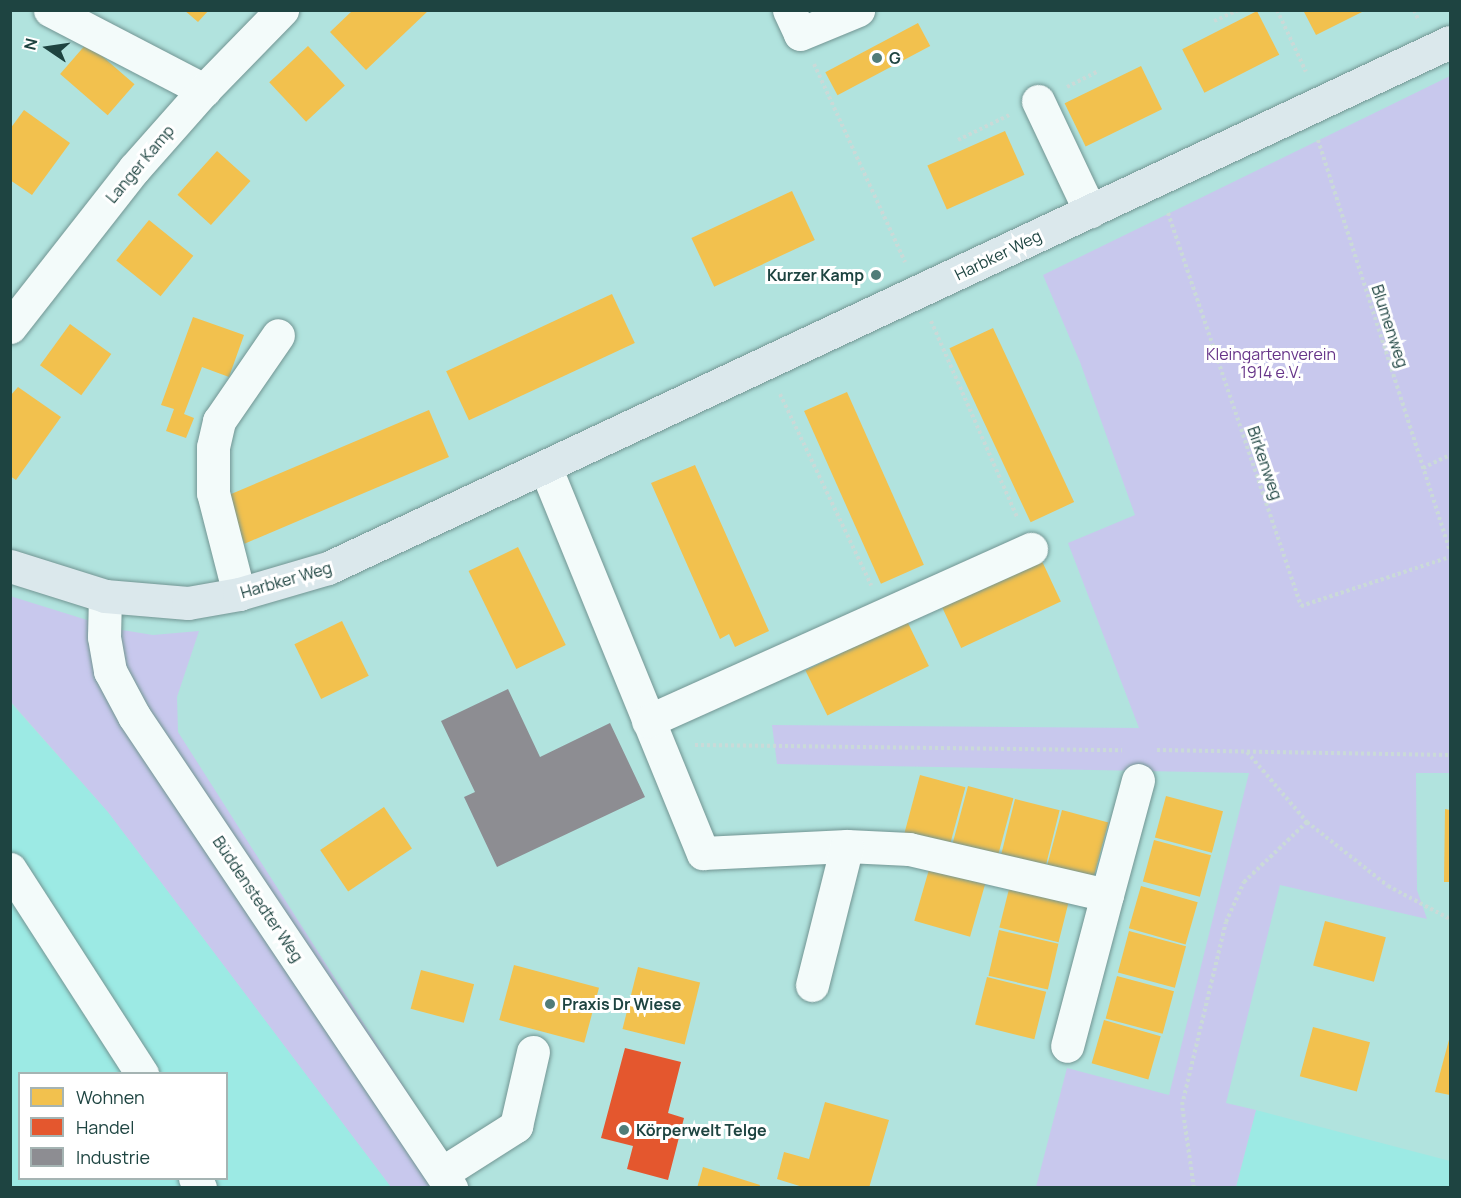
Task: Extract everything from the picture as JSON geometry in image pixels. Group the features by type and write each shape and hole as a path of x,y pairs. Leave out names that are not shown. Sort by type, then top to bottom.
{"main road":[{"name":"Harbker Weg","path":"10,566 105,596 188,603 239,594 328,568 546,469 1450,42"}],"street":[{"path":"50,10 204,90"},
{"name":"Langer Kamp","path":"10,327 62,256 204,90 282,10"},
{"path":"794,22 858,10"},
{"path":"1038,101 1090,211"},
{"path":"239,594 213,493 213,447 219,421 278,335"},
{"path":"546,469 703,853 847,846 909,849 1107,896"},
{"path":"653,732 884,612 1031,549"},
{"name":"Büddenstedter Weg","path":"105,596 104,637 110,671 134,716 447,1180"},
{"path":"1066,1046 1107,896 1133,765"},
{"path":"812,985 847,846"},
{"path":"10,869 141,1072"},
{"path":"447,1180 516,1126 533,1052"}],"path":[{"path":"1214,21 1239,10"},
{"name":"Blumenweg","path":"1276,10 1314,105 1450,551"},
{"path":"794,22 919,293 1031,549"},
{"name":"Birkenweg","path":"1156,180 1301,606 1450,557"},
{"path":"766,364 884,612"},
{"path":"1423,468 1450,455"},
{"path":"653,732 1133,765"},
{"path":"1152,750 1450,755"},
{"path":"1246,751 1307,822 1388,886 1450,919"},
{"path":"1194,1188 1182,1105 1226,922 1244,882 1307,822"}],"shaded area":[{"path":"10,702 108,812 391,1187 11,1187"},
{"path":"1256,1110 1450,1161 1450,1187 1236,1187"}],"green space":[{"name":"Kleingartenverein 1914 e.V.","path":"1450,76 1450,773 1416,773 1417,890 1427,919 1280,885 1226,1103 1256,1110 1236,1187 1036,1187 1067,1068 1169,1095 1249,773 777,764 772,725 1139,728 1068,543 1135,515 1080,362 1043,275"},
{"path":"10,596 116,629 153,635 199,631 177,697 178,732 468,1187 391,1187 108,812 11,702"}],"building: Wohnen":[{"path":"184,10 209,10 198,22"},
{"path":"353,10 429,10 366,70 330,32"},
{"path":"1303,10 1366,10 1316,35"},
{"path":"1257,11 1279,55 1204,93 1182,49"},
{"name":"G","path":"918,23 930,46 837,95 825,72"},
{"path":"87,43 135,84 108,115 60,74"},
{"path":"308,46 345,85 306,122 269,82"},
{"path":"1141,66 1162,109 1086,146 1065,103"},
{"path":"24,110 70,143 32,195 10,180 10,129"},
{"path":"1005,131 1025,175 947,209 927,166"},
{"path":"217,151 250,181 211,225 178,195"},
{"path":"792,191 815,240 714,287 691,238"},
{"path":"149,220 193,256 161,296 116,260"},
{"path":"612,294 635,343 469,420 446,371"},
{"path":"193,317 244,335 229,377 202,367 184,414 194,418 186,438 166,431 174,409 161,405"},
{"path":"70,324 111,354 81,395 40,365"},
{"path":"993,328 1074,502 1031,522 949,348"},
{"path":"18,387 61,417 16,480 10,476 10,396"},
{"path":"847,392 924,565 881,584 804,411"},
{"path":"429,410 449,457 245,544 225,497"},
{"path":"695,465 769,631 735,647 729,634 720,639 651,483"},
{"path":"518,547 566,645 516,669 469,571"},
{"path":"1041,559 1061,602 961,648 941,605"},
{"path":"342,621 369,676 321,699 294,644"},
{"path":"907,621 929,666 827,715 805,671"},
{"path":"920,775 965,787 950,846 904,834"},
{"path":"968,786 1013,798 998,857 952,845"},
{"path":"1166,796 1223,811 1212,853 1155,838"},
{"path":"1015,799 1060,810 1045,868 1000,857"},
{"path":"384,807 412,848 348,892 320,850"},
{"path":"1445,809 1450,810 1450,882 1444,882"},
{"path":"1062,810 1108,822 1093,881 1046,869"},
{"path":"1154,840 1211,855 1200,897 1143,882"},
{"path":"930,866 986,882 970,937 914,921"},
{"path":"1011,881 1070,896 1059,942 999,928"},
{"path":"1141,886 1198,902 1186,945 1129,928"},
{"path":"1325,921 1386,937 1374,982 1313,965"},
{"path":"999,930 1058,944 1048,990 988,976"},
{"path":"1129,931 1186,946 1175,988 1118,973"},
{"name":"Praxis Dr Wiese","path":"514,965 599,988 584,1043 499,1020"},
{"path":"638,967 700,982 685,1045 623,1029"},
{"path":"421,970 474,984 464,1023 411,1009"},
{"path":"1117,976 1174,991 1163,1034 1106,1019"},
{"path":"987,977 1046,992 1034,1039 975,1025"},
{"path":"1104,1020 1161,1036 1148,1080 1092,1063"},
{"path":"1313,1027 1370,1042 1357,1092 1300,1076"},
{"path":"1450,1036 1450,1095 1435,1092"},
{"path":"825,1102 889,1120 869,1188 806,1188 777,1179 784,1152 809,1159"},
{"path":"703,1167 760,1185 759,1188 697,1188"}],"building: Handel":[{"path":"625,1048 681,1062 668,1113 684,1118 668,1180 627,1169 633,1146 601,1138"}],"building: Industrie":[{"path":"508,689 540,757 610,723 645,797 497,867 464,797 475,792 441,721"}],"place":[{"name":"G","path":"877,58"},
{"name":"Kurzer Kamp","path":"876,275"},
{"name":"Praxis Dr Wiese","path":"550,1004"},
{"name":"Körperwelt Telge","path":"624,1130"}]}
